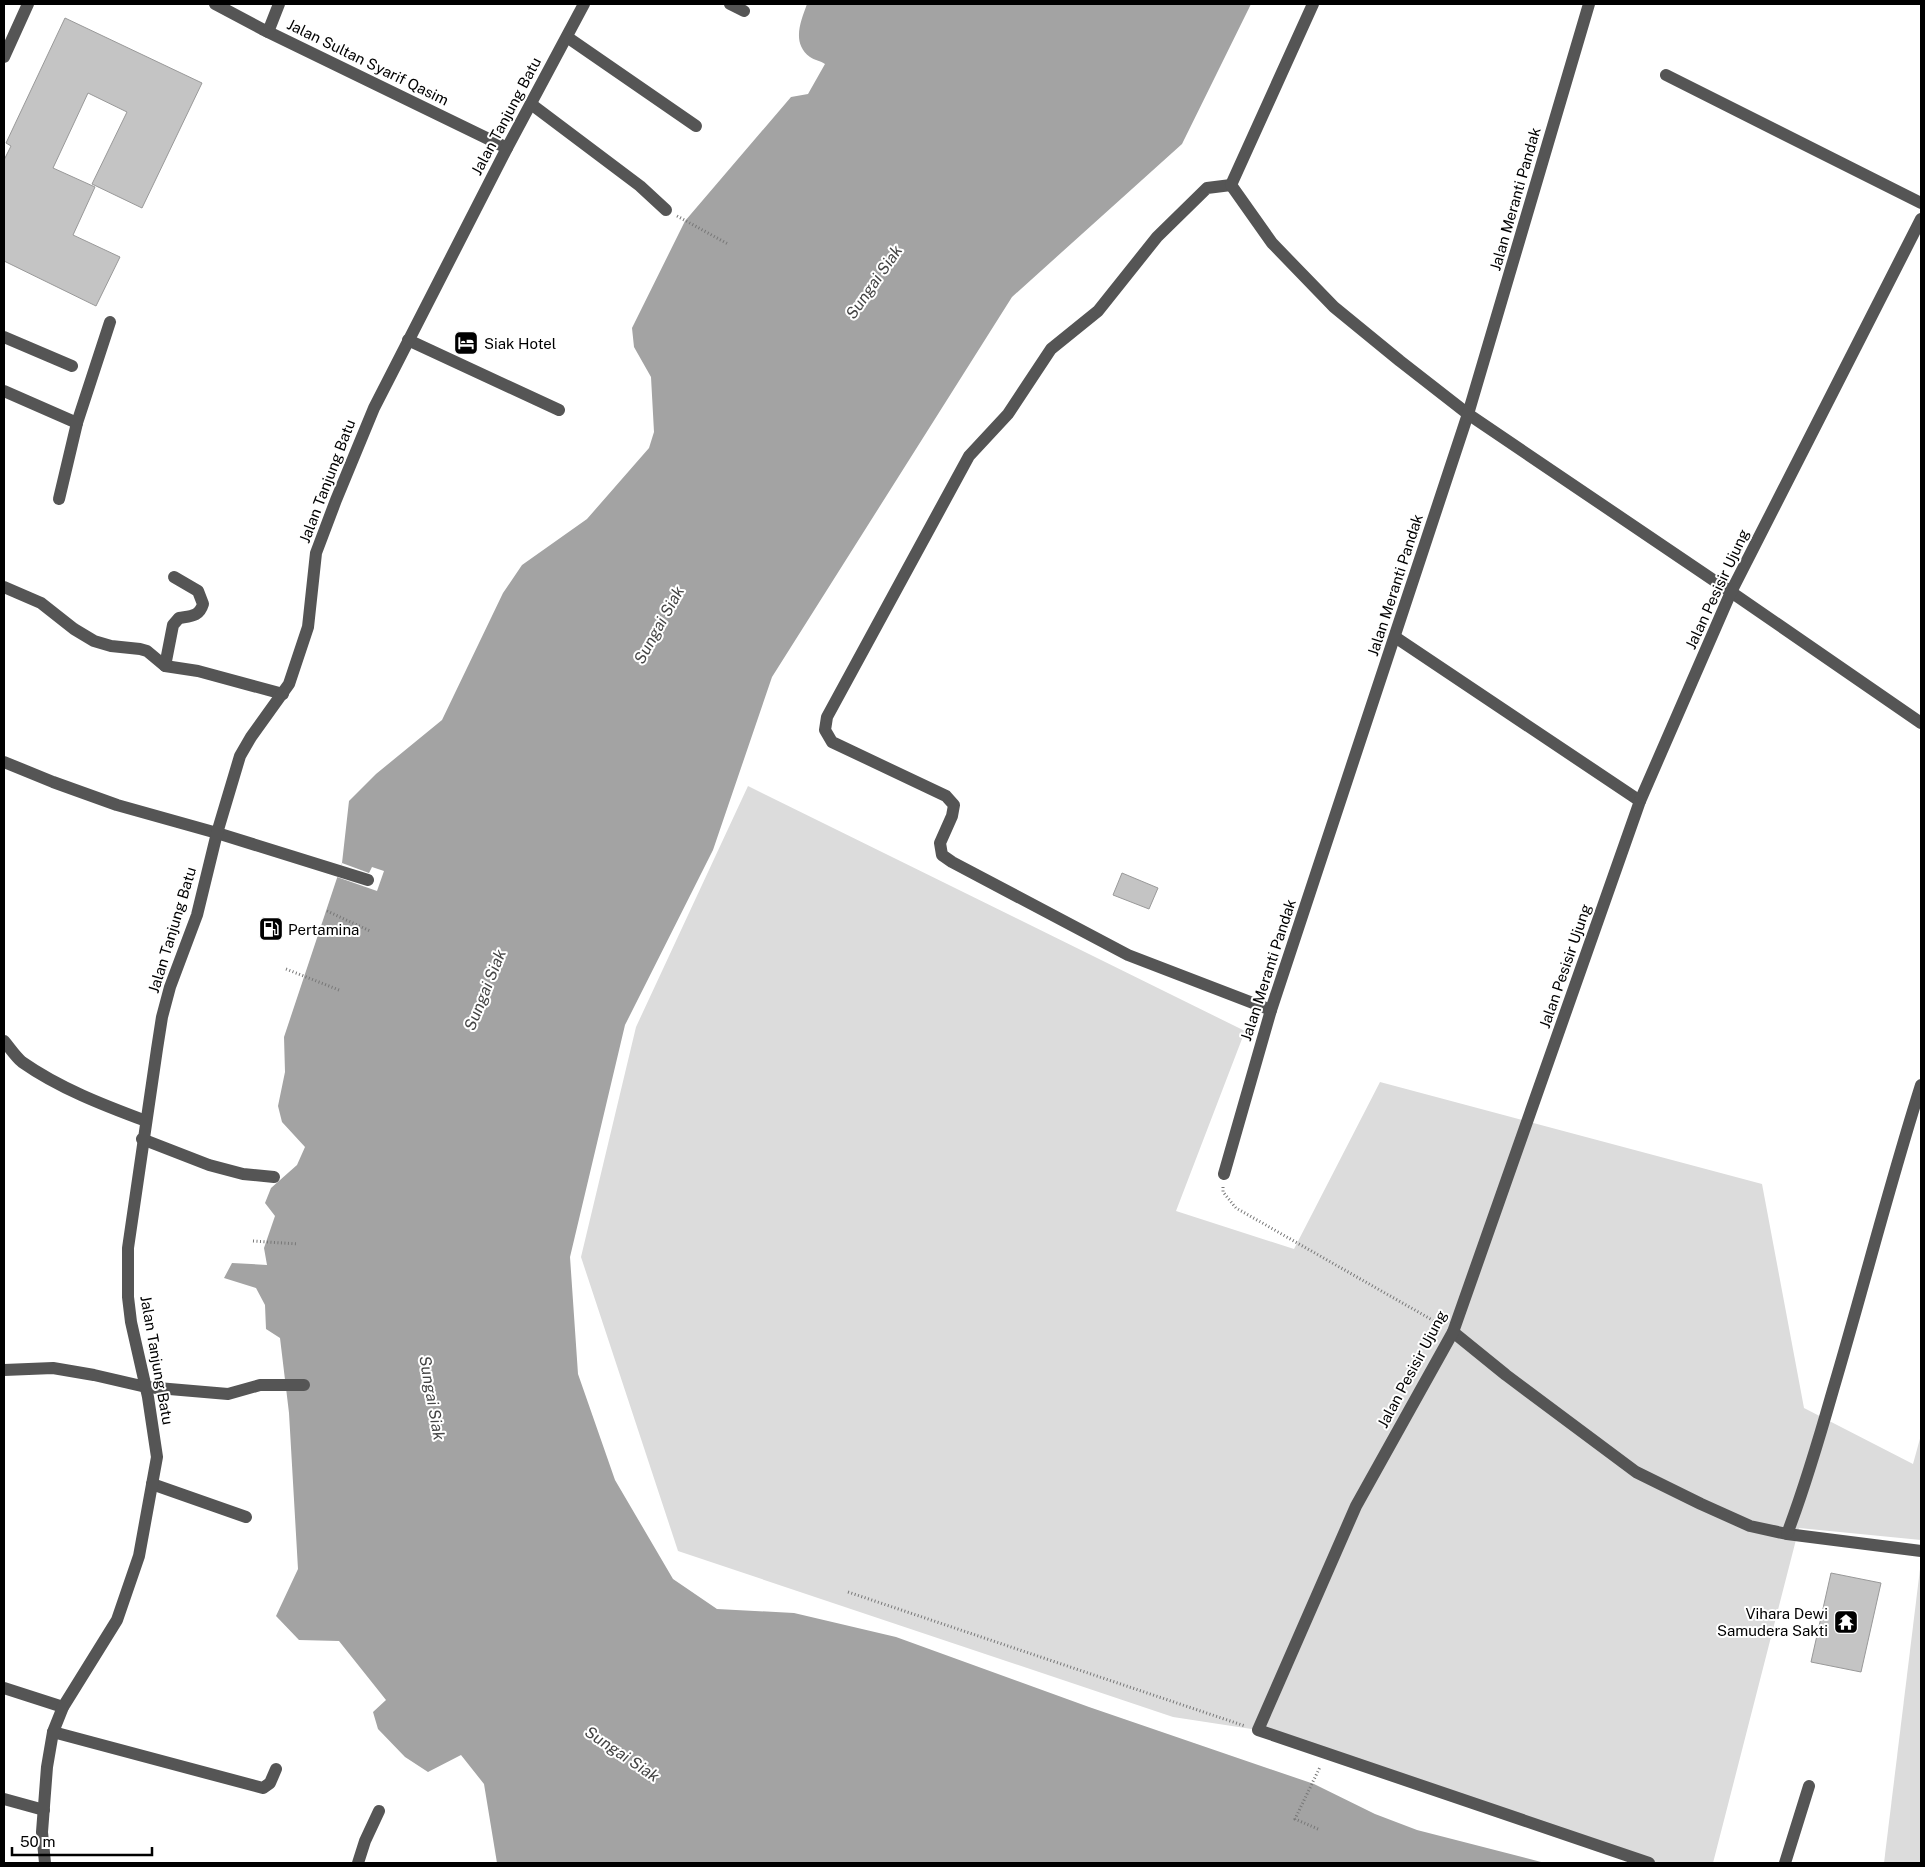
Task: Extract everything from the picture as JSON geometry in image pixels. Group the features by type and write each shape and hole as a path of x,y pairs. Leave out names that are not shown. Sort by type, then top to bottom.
{"street":[{"path":"4,57 28,4"},
{"name":"Jalan Sultan Syarif Qasim","path":"215,4 268,32 507,148"},
{"path":"268,32 280,4"},
{"name":"Jalan Tanjung Batu","path":"45,1863 42,1832 47,1767 53,1732 63,1707 117,1620 139,1556 157,1456 146,1387 131,1322 128,1298 128,1248 142,1139 162,1017 170,987 197,915 217,833 240,756 250,737 289,684 308,627 316,553 374,408 507,148 584,4"},
{"path":"730,4 744,11"},
{"path":"1231,185 1313,4"},
{"name":"Jalan Meranti Pandak","path":"1224,1174 1271,1010 1468,414 1589,4"},
{"path":"567,37 696,126"},
{"path":"1666,75 1921,203"},
{"path":"531,104 640,186 666,210"},
{"path":"1231,185 1272,243 1334,307 1468,414 1921,723"},
{"path":"1231,185 1207,188 1157,237 1098,311 1051,349 1008,414 969,456 827,717 825,730 832,742 946,796 954,805 952,816 940,843 942,855 952,862 1128,955 1271,1010"},
{"name":"Jalan Pesisir Ujung","path":"1258,1730 1356,1506 1453,1332 1640,801 1731,592 1921,219"},
{"path":"59,499 77,423 110,322"},
{"path":"4,337 72,366"},
{"path":"408,340 559,410"},
{"path":"4,391 77,423"},
{"path":"164,666 173,625 179,618 192,617 198,614 203,604 198,591 174,577"},
{"path":"4,587 41,603 74,629 94,641 111,646 147,650 164,666 198,671 282,694"},
{"path":"1395,637 1640,801"},
{"path":"4,762 117,805 217,833 368,880"},
{"path":"4,1041 21,1060 44,1075 85,1097 146,1122"},
{"path":"1787,1534 1806,1483 1898,1159 1921,1085"},
{"path":"142,1139 209,1165 243,1174 274,1177"},
{"path":"1453,1332 1506,1375 1636,1472 1750,1526 1787,1534 1921,1551"},
{"path":"4,1370 53,1368 146,1387 228,1394 260,1385 304,1385"},
{"path":"152,1484 246,1517"},
{"path":"4,1688 63,1707"},
{"path":"1258,1730 1649,1863"},
{"path":"53,1732 263,1788 270,1783 276,1768"},
{"path":"1785,1863 1809,1786"},
{"path":"4,1800 44,1810"},
{"path":"358,1863 365,1841 379,1811"}],"path":[{"path":"666,210 728,244"},
{"path":"327,911 370,931"},
{"path":"286,969 339,990"},
{"path":"1224,1174 1223,1192 1236,1208 1453,1332"},
{"path":"253,1241 298,1244"},
{"path":"848,1592 1258,1730"},
{"path":"1313,1782 1295,1818 1318,1829"}],"shaded area":[{"path":"748,786 1245,1031 1176,1211 1294,1249 1380,1082 1762,1184 1804,1408 1913,1464 1921,1435 1921,1540 1799,1528 1713,1863 1650,1863 1258,1730 1173,1717 678,1551 581,1257 636,1027"},
{"path":"1921,1561 1921,1863 1884,1863"}],"water":[{"name":"Sungai Siak","path":"807,4 1251,4 1182,144 1012,297 772,677 713,850 625,1025 570,1257 578,1374 615,1480 673,1579 717,1609 794,1613 896,1637 1089,1707 1314,1784 1375,1814 1417,1830 1545,1863 497,1863 484,1784 461,1755 428,1772 405,1757 378,1729 373,1712 386,1700 339,1641 299,1640 276,1616 298,1569 289,1413 280,1338 266,1329 265,1305 256,1288 224,1278 232,1263 267,1265 264,1248 275,1216 265,1203 271,1188 297,1165 305,1147 282,1122 278,1106 285,1072 284,1037 342,863 349,801 376,774 442,720 503,593 522,565 587,519 649,448 654,432 651,377 634,347 632,328 685,221 791,97 808,94 825,64 810,57 804,51 799,39 800,25"}],"pier":[{"path":"342,863 369,873 372,867 384,871 377,891 337,877"}],"building":[{"path":"65,18 202,83 142,208 92,184 127,112 88,93 53,168 95,187 73,235 120,257 96,306 4,261 4,160 11,146 6,143"},
{"path":"1122,873 1158,888 1149,909 1113,895"},
{"name":"Vihara Dewi Samudera Sakti","path":"1831,1573 1881,1583 1861,1672 1811,1662"}],"place":[{"name":"Siak Hotel","path":"466,343"},
{"name":"Pertamina","path":"271,929"},
{"name":"Vihara Dewi Samudera Sakti","path":"1846,1622"}]}
